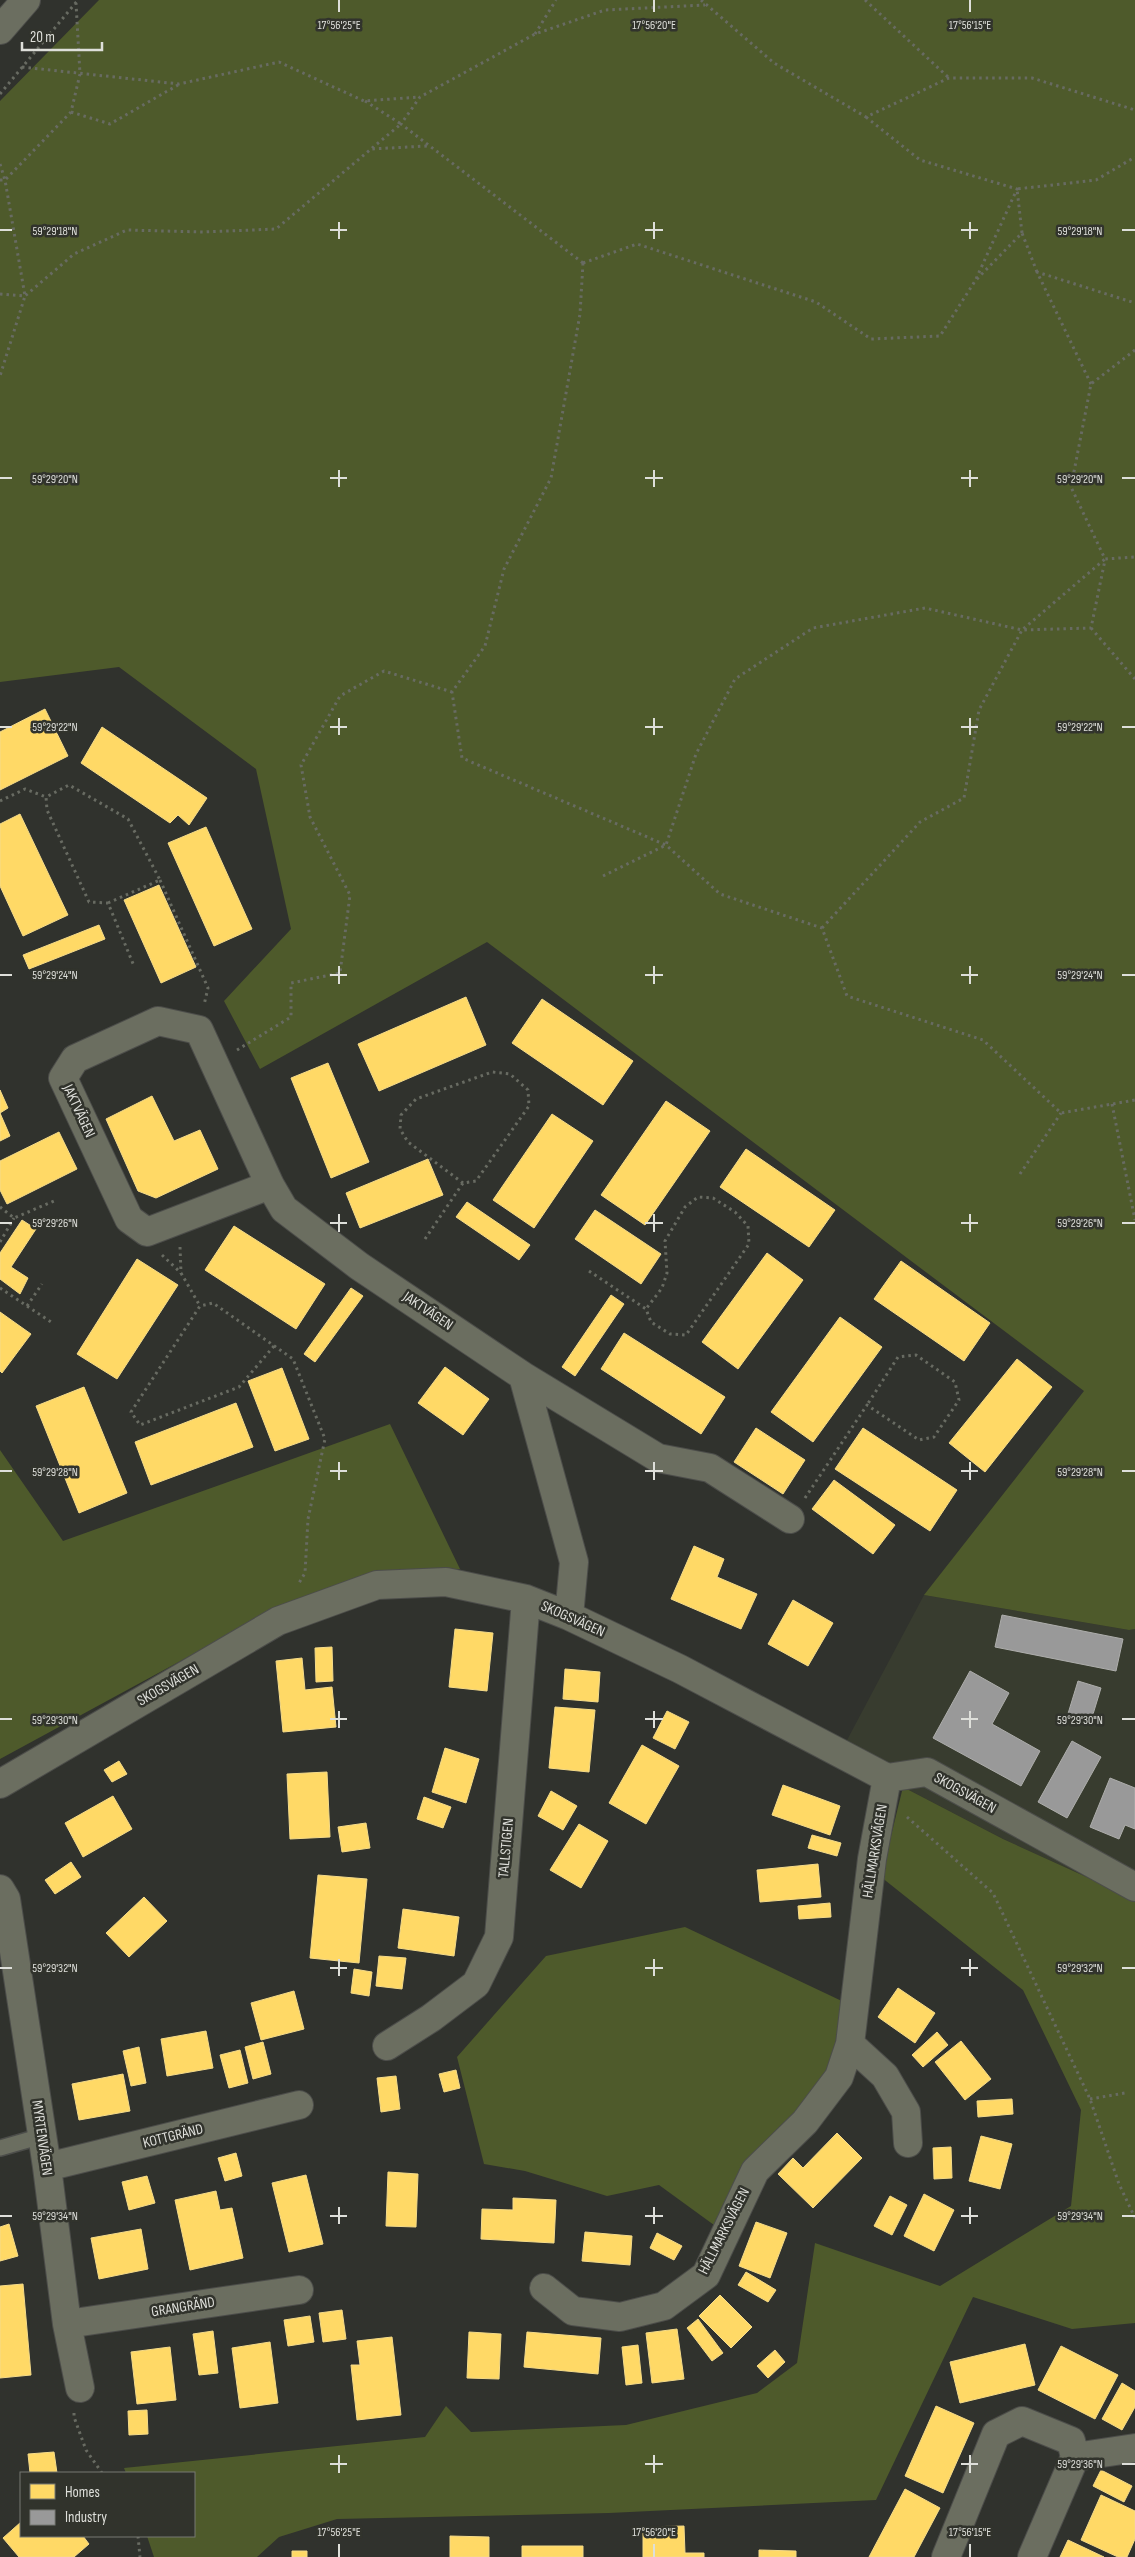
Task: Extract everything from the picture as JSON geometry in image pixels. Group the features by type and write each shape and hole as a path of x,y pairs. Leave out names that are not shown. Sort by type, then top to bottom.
{"street":[{"path":"0,30 26,0"},
{"name":"JAKTVÄGEN","path":"270,1185 147,1232 129,1219 63,1078 75,1059 158,1021 199,1030 270,1185 284,1209 351,1260 523,1376 658,1458 710,1468 790,1519"},
{"path":"523,1376 574,1562 568,1616"},
{"name":"SKOGSVÄGEN","path":"0,1784 278,1621 377,1586 446,1582 526,1599 568,1616 680,1669 885,1787 928,1772 1135,1887"},
{"name":"TALLSTIGEN","path":"387,2046 431,2018 476,1984 498,1937 526,1599"},
{"name":"HÄLLMARKSVÄGEN","path":"544,2288 573,2311 620,2317 664,2306 706,2275 755,2171 805,2122 839,2077 850,2044 872,1859 885,1787"},
{"name":"MYRTENVÄGEN","path":"0,1889 6,1899 47,2167 67,2324 80,2388"},
{"path":"850,2044 885,2076 906,2112 908,2144"},
{"name":"KOTTGRÄND","path":"47,2167 299,2106"},
{"name":"GRANGRÄND","path":"67,2324 299,2290"},
{"path":"946,2557 996,2434 1022,2421 1071,2441 1075,2457 1032,2557"},
{"path":"1075,2457 1135,2448"}],"lane":[{"path":"0,2148 42,2136"}],"path":[{"path":"535,34 556,0"},
{"path":"700,0 774,63 866,117 920,160 1017,190 1096,180 1135,156"},
{"path":"865,0 949,78"},
{"path":"0,94 77,1"},
{"path":"0,180 5,180 70,112 80,74 77,1"},
{"path":"0,294 25,296 74,254 127,230 203,232 276,229 401,124 420,98 535,34 605,10 706,4"},
{"path":"70,112 110,124 179,84 279,62 364,101 401,124 427,146 496,195 583,263"},
{"path":"22,67 179,84"},
{"path":"866,117 949,78 1032,78 1135,110"},
{"path":"364,101 420,98"},
{"path":"371,149 427,146"},
{"path":"0,164 5,180 25,296 0,376"},
{"path":"1017,190 1022,233 1037,272 1091,384 1071,486 1105,559 1091,628"},
{"path":"583,263 637,244 816,302 871,339 940,336 975,281 1017,190"},
{"path":"975,281 1022,233"},
{"path":"583,263 580,314 551,478 504,569 485,646 452,692 462,758 666,845 720,894 822,928"},
{"path":"1037,272 1135,303"},
{"path":"1091,384 1135,350"},
{"path":"822,928 920,822 964,798 979,710 1022,630 1105,559 1135,557"},
{"path":"603,876 666,845 696,754 735,679 813,628 925,608 1022,630 1091,628"},
{"path":"1091,628 1135,679"},
{"path":"215,1063 291,1017 291,983 340,973 350,895 310,817 301,765 340,696 384,672 452,692"},
{"path":"46,797 69,784 128,819 160,880 208,988 199,1030"},
{"path":"0,801 25,789 46,797"},
{"path":"46,797 47,810 89,902 108,903 160,880"},
{"path":"108,903 134,966"},
{"path":"822,928 847,996 983,1040 1061,1113"},
{"path":"492,1072 510,1074 528,1090 529,1106 476,1181 463,1182 408,1142 400,1129 401,1115 416,1099 492,1072"},
{"path":"1020,1174 1061,1113 1135,1100"},
{"path":"1112,1104 1135,1220"},
{"path":"425,1239 463,1182"},
{"path":"589,1271 646,1309 650,1322 670,1334 686,1335 749,1244 748,1226 735,1212 713,1198 698,1197 685,1207 665,1241 667,1273 662,1288 646,1309"},
{"path":"0,1242 14,1218 54,1201"},
{"path":"0,1207 14,1218"},
{"path":"172,1223 180,1240 181,1273 200,1306"},
{"path":"27,1306 42,1284"},
{"path":"0,1288 54,1324"},
{"path":"274,1346 239,1387 140,1425 131,1412 200,1306 213,1303 293,1359 324,1439 308,1519 305,1573 278,1621"},
{"path":"790,1519 898,1357 916,1354 955,1382 959,1400 934,1437 919,1440 867,1406"},
{"path":"885,1787 993,1893 1090,2099 1119,2184 1135,2218"},
{"path":"1090,2099 1125,2092"},
{"path":"80,2388 74,2417 86,2450 101,2472"},
{"path":"138,2537 140,2557"}],"shaded area":[{"path":"924,1595 1129,1630 1135,1629 1135,1899 1003,1839 903,1787 846,1742"}],"green space":[{"path":"99,0 1135,0 1135,1629 1129,1630 924,1595 1084,1391 487,942 260,1069 224,1001 291,929 256,769 119,667 0,682 0,101"},
{"path":"390,1424 460,1569 378,1571 267,1614 0,1759 0,1450 63,1541"},
{"path":"903,1787 1003,1839 1135,1899 1135,2323 1072,2329 973,2297 876,2500 609,2513 337,2519 279,2537 257,2557 154,2557 147,2537 195,2537 195,2472 126,2472 124,2468 425,2437 446,2406 471,2432 626,2425 757,2393 797,2363 815,2243 940,2286 1071,2206 1081,2110 1023,1990 881,1877"},
{"path":"685,1927 846,2003 825,2082 734,2184 714,2225 659,2185 607,2196 525,2171 484,2164 457,2057 546,1956"}],"building: Homes":[{"path":"45,709 68,756 0,790 0,732"},
{"path":"102,727 207,798 189,825 178,815 170,823 81,763"},
{"path":"20,814 68,915 23,936 0,886 0,824"},
{"path":"206,827 252,929 214,946 168,843"},
{"path":"159,885 196,967 161,983 124,900"},
{"path":"99,925 105,939 29,969 23,955"},
{"path":"466,997 486,1045 379,1091 358,1044"},
{"path":"542,999 633,1061 603,1105 512,1043"},
{"path":"328,1063 369,1162 331,1178 291,1078"},
{"path":"0,1090 8,1108 0,1113"},
{"path":"152,1096 174,1141 200,1130 218,1169 156,1198 138,1191 106,1119"},
{"path":"666,1101 710,1131 645,1225 601,1195"},
{"path":"0,1113 10,1136 0,1141"},
{"path":"552,1114 593,1141 534,1228 493,1200"},
{"path":"59,1132 77,1169 7,1204 0,1190 0,1161"},
{"path":"746,1149 835,1210 809,1247 720,1187"},
{"path":"428,1159 443,1195 360,1228 346,1193"},
{"path":"467,1202 530,1245 519,1260 456,1217"},
{"path":"595,1210 661,1254 641,1284 575,1239"},
{"path":"22,1220 36,1229 11,1267 28,1278 20,1294 0,1279 0,1253"},
{"path":"234,1226 325,1284 296,1329 205,1270"},
{"path":"767,1253 803,1280 738,1369 702,1342"},
{"path":"137,1259 178,1285 117,1379 77,1354"},
{"path":"901,1261 990,1323 964,1361 874,1299"},
{"path":"351,1288 363,1296 315,1362 304,1354"},
{"path":"611,1295 624,1304 575,1376 562,1367"},
{"path":"0,1312 31,1334 2,1373 0,1371"},
{"path":"840,1317 882,1347 813,1442 771,1412"},
{"path":"624,1333 725,1397 701,1434 601,1369"},
{"path":"1017,1359 1052,1387 985,1472 949,1443"},
{"path":"445,1367 489,1399 463,1435 418,1403"},
{"path":"282,1368 309,1439 275,1451 248,1381"},
{"path":"84,1387 127,1493 79,1513 36,1406"},
{"path":"236,1403 253,1447 151,1485 135,1442"},
{"path":"756,1428 805,1460 783,1494 734,1462"},
{"path":"863,1428 957,1490 930,1531 835,1469"},
{"path":"834,1480 895,1525 873,1554 812,1509"},
{"path":"694,1546 724,1559 717,1577 757,1594 741,1629 671,1599"},
{"path":"793,1600 833,1623 808,1666 768,1644"},
{"path":"455,1629 493,1633 487,1691 449,1687"},
{"path":"332,1647 333,1681 316,1682 315,1648"},
{"path":"302,1658 305,1690 332,1687 336,1727 283,1732 276,1661"},
{"path":"565,1669 600,1672 598,1702 563,1699"},
{"path":"555,1707 595,1710 589,1772 549,1768"},
{"path":"667,1711 689,1722 675,1749 653,1738"},
{"path":"642,1745 679,1766 646,1824 609,1803"},
{"path":"445,1748 479,1759 466,1803 432,1792"},
{"path":"119,1761 127,1774 112,1782 104,1770"},
{"path":"327,1772 330,1837 290,1839 287,1774"},
{"path":"783,1785 840,1806 830,1835 772,1815"},
{"path":"551,1791 577,1806 563,1830 538,1816"},
{"path":"113,1796 132,1829 83,1857 65,1823"},
{"path":"424,1797 451,1807 443,1828 417,1819"},
{"path":"366,1823 370,1848 342,1852 338,1827"},
{"path":"579,1824 608,1841 581,1888 550,1870"},
{"path":"812,1835 841,1843 837,1856 808,1848"},
{"path":"71,1862 81,1877 55,1894 45,1880"},
{"path":"818,1864 821,1897 760,1902 757,1870"},
{"path":"318,1875 367,1879 359,1963 310,1958"},
{"path":"144,1897 167,1921 129,1957 106,1933"},
{"path":"830,1903 831,1917 799,1919 798,1906"},
{"path":"403,1909 459,1917 454,1956 398,1948"},
{"path":"379,1956 406,1958 402,1989 376,1986"},
{"path":"354,1969 372,1972 369,1996 351,1993"},
{"path":"898,1988 935,2013 915,2043 878,2017"},
{"path":"294,1991 304,2029 261,2040 251,2003"},
{"path":"206,2031 213,2068 167,2076 161,2039"},
{"path":"937,2032 948,2045 923,2067 912,2055"},
{"path":"961,2041 991,2079 965,2100 935,2062"},
{"path":"263,2042 271,2074 253,2079 245,2047"},
{"path":"139,2047 146,2083 131,2086 123,2051"},
{"path":"240,2050 248,2083 229,2088 220,2055"},
{"path":"456,2070 460,2088 444,2092 439,2074"},
{"path":"123,2074 130,2111 79,2120 72,2084"},
{"path":"396,2076 400,2109 381,2112 377,2078"},
{"path":"1012,2099 1013,2114 978,2117 977,2101"},
{"path":"837,2133 862,2158 813,2208 778,2174 793,2158 803,2168"},
{"path":"981,2136 1012,2144 1000,2189 969,2181"},
{"path":"951,2147 952,2178 934,2179 933,2148"},
{"path":"236,2153 242,2176 225,2181 218,2158"},
{"path":"388,2172 418,2174 416,2227 386,2226"},
{"path":"306,2175 323,2244 289,2252 272,2183"},
{"path":"147,2176 155,2203 129,2210 122,2182"},
{"path":"216,2191 220,2210 232,2208 243,2258 190,2270 175,2200"},
{"path":"924,2194 954,2210 934,2251 904,2236"},
{"path":"890,2196 907,2205 892,2235 874,2226"},
{"path":"513,2198 556,2200 554,2243 481,2239 482,2209 513,2210"},
{"path":"756,2222 787,2233 770,2278 739,2266"},
{"path":"9,2224 18,2256 0,2261 0,2227"},
{"path":"141,2229 148,2269 99,2279 91,2238"},
{"path":"585,2232 632,2236 630,2265 582,2261"},
{"path":"657,2233 682,2246 674,2260 650,2248"},
{"path":"746,2272 776,2290 768,2302 738,2285"},
{"path":"23,2284 31,2375 0,2378 0,2286"},
{"path":"720,2295 752,2327 731,2348 699,2316"},
{"path":"342,2310 346,2339 323,2342 319,2313"},
{"path":"310,2316 314,2342 288,2346 284,2320"},
{"path":"698,2319 723,2353 712,2361 687,2328"},
{"path":"677,2329 684,2379 652,2383 646,2333"},
{"path":"213,2331 218,2373 199,2375 193,2334"},
{"path":"469,2332 501,2334 499,2379 467,2378"},
{"path":"527,2332 601,2338 598,2374 524,2367"},
{"path":"392,2337 401,2415 357,2420 351,2365 360,2365 357,2341"},
{"path":"270,2342 278,2403 240,2408 232,2348"},
{"path":"1025,2344 1035,2385 960,2403 950,2362"},
{"path":"638,2345 642,2383 626,2385 622,2347"},
{"path":"1061,2346 1118,2375 1095,2419 1038,2390"},
{"path":"170,2347 176,2400 137,2404 131,2352"},
{"path":"775,2350 785,2362 768,2378 757,2366"},
{"path":"1122,2383 1135,2391 1135,2407 1122,2430 1102,2419"},
{"path":"936,2406 974,2423 943,2493 905,2476"},
{"path":"147,2410 148,2434 129,2435 128,2411"},
{"path":"54,2452 57,2472 30,2472 28,2454"},
{"path":"1101,2470 1132,2486 1124,2502 1093,2486"},
{"path":"905,2489 940,2508 914,2557 869,2557"},
{"path":"1101,2495 1135,2511 1135,2539 1127,2557 1118,2557 1081,2540"},
{"path":"20,2523 20,2537 84,2537 89,2544 74,2557 19,2557 3,2538"},
{"path":"684,2526 685,2553 704,2553 704,2557 643,2557 643,2527"},
{"path":"450,2536 489,2537 489,2557 450,2557"},
{"path":"1068,2540 1104,2557 1060,2557"},
{"path":"522,2546 583,2546 583,2557 522,2557"},
{"path":"759,2550 796,2551 796,2557 759,2557"},
{"path":"292,2551 307,2551 307,2557 292,2557"}],"building: Industry":[{"path":"1002,1615 1123,1639 1116,1671 995,1647"},
{"path":"970,1671 1009,1693 992,1724 1040,1751 1021,1786 933,1738"},
{"path":"1078,1681 1101,1688 1090,1724 1067,1717"},
{"path":"1072,1741 1101,1757 1067,1818 1038,1802"},
{"path":"1110,1778 1135,1788 1135,1829 1125,1825 1119,1839 1090,1827"}]}
